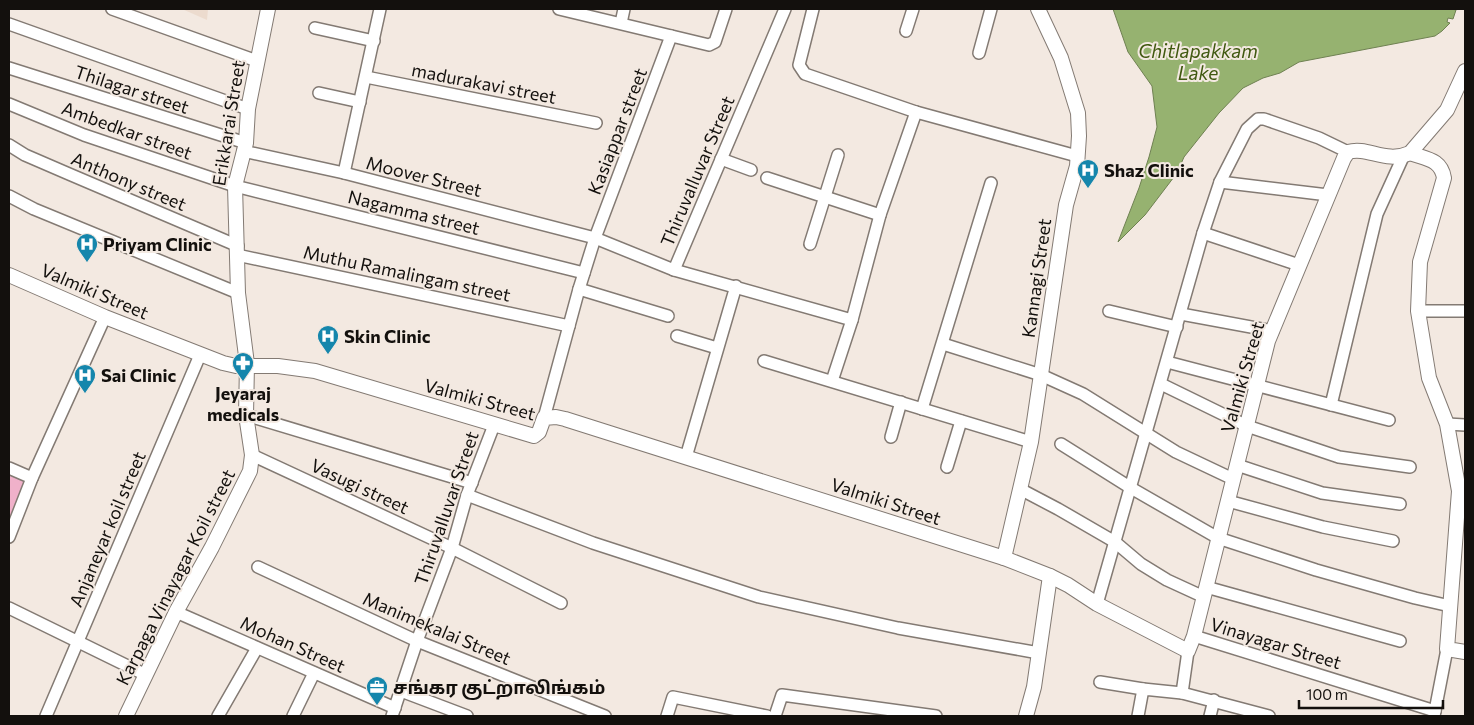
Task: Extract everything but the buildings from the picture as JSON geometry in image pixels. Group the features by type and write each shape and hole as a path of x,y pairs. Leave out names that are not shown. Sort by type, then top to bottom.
{"street":[{"path":"112,9 257,61"},
{"name":"Erikkarai Street","path":"247,364 238,294 235,186 244,147 248,109 268,9"},
{"path":"344,174 380,9"},
{"path":"559,9 709,45 716,38 726,9"},
{"path":"621,23 624,9"},
{"name":"Thiruvalluvar Street","path":"595,238 674,270 785,9"},
{"path":"813,9 799,65 804,74 916,112 1077,156"},
{"path":"906,31 913,9"},
{"path":"979,53 991,9"},
{"name":"Kannagi Street","path":"1004,558 1031,442 1066,205 1077,166 1079,136 1078,113 1061,58 1038,9"},
{"path":"9,24 248,109"},
{"path":"315,28 374,41"},
{"name":"Kasiappar street","path":"544,418 595,238 672,36"},
{"name":"Thilagar street","path":"9,68 244,147"},
{"path":"1331,405 1377,214 1406,155 1447,110 1465,71"},
{"name":"madurakavi street","path":"366,77 596,123"},
{"path":"319,93 360,102"},
{"name":"Ambedkar street","path":"9,104 84,136 235,186"},
{"path":"832,381 852,320 880,215 916,112"},
{"path":"1097,604 1203,234 1220,182 1247,128 1258,119 1264,119 1319,138 1348,152 1357,149 1388,158 1406,155 1435,162 1441,167 1444,178 1420,262 1418,311 1429,378 1447,424 1462,491 1447,648 1434,714"},
{"name":"Anthony street","path":"9,145 25,155 237,250"},
{"name":"Moover Street","path":"244,147 595,238"},
{"name":"Valmiki Street","path":"10,279 223,363 236,366 247,364 315,371 534,436 540,432 544,418 556,417 686,457 1004,558 1068,585 1097,604 1188,651 1194,636 1268,341 1328,195 1348,152"},
{"path":"810,244 838,155"},
{"path":"721,159 751,170"},
{"path":"767,178 880,215"},
{"path":"1220,182 1328,195"},
{"path":"922,409 991,183"},
{"name":"Nagamma street","path":"235,186 584,273"},
{"path":"9,196 34,209 238,294"},
{"path":"1203,234 1300,265"},
{"name":"Muthu Ramalingam street","path":"237,250 569,326"},
{"path":"674,270 852,320"},
{"path":"686,457 736,286"},
{"path":"579,289 668,316"},
{"path":"1110,311 1177,327"},
{"path":"1418,311 1465,311"},
{"path":"1181,314 1272,331"},
{"path":"9,537 32,478 105,317"},
{"path":"677,336 717,348"},
{"path":"943,344 1041,375 1083,394 1176,452 1235,472 1322,493 1400,504"},
{"name":"Anjaneyar koil street","path":"46,716 200,355"},
{"path":"764,361 1031,442"},
{"path":"1167,362 1389,420"},
{"name":"Karpaga Vinayagar Koil street","path":"126,716 176,612 250,471 252,455 246,415 247,364"},
{"path":"1161,384 1247,426 1339,458 1410,467"},
{"path":"891,437 901,402"},
{"path":"246,415 472,483"},
{"path":"947,467 961,421"},
{"path":"1447,424 1465,425"},
{"name":"Thiruvalluvar Street","path":"393,712 452,548 467,495 494,425"},
{"path":"1062,444 1131,488 1218,538 1316,570 1450,606"},
{"name":"Vasugi street","path":"252,455 452,548 561,603"},
{"path":"9,468 32,478"},
{"path":"1020,489 1115,542 1141,564 1167,580 1205,592 1400,641"},
{"path":"467,495 592,543 760,597 898,628 1039,653"},
{"path":"1228,501 1323,527 1392,541"},
{"name":"Manimekalai Street","path":"258,567 417,641 605,716"},
{"path":"1026,716 1034,687 1050,576"},
{"path":"9,608 146,675"},
{"name":"Mohan Street","path":"176,612 314,673 393,712"},
{"name":"Vinayagar Street","path":"1194,636 1434,714"},
{"path":"218,716 257,648"},
{"path":"1447,648 1465,652"},
{"path":"1182,693 1188,651"},
{"path":"293,716 314,673"},
{"path":"1100,682 1182,693 1269,716"},
{"path":"1138,716 1143,689"},
{"path":"401,690 467,716"},
{"path":"775,716 782,695 935,716"},
{"path":"667,716 673,697 767,716"},
{"path":"1210,716 1214,700"}],"shaded area":[{"path":"182,9 208,9 207,20"},
{"path":"9,468 30,477 9,532"}],"water":[{"name":"Chitlapakkam Lake","path":"1113,9 1456,10 1453,19 1448,18 1447,22 1450,23 1435,36 1299,62 1280,73 1263,78 1243,88 1219,113 1184,157 1177,173 1145,215 1118,242 1139,188 1157,127 1152,86 1128,52"}],"place":[{"name":"Shaz Clinic","path":"1088,189"},
{"name":"Priyam Clinic","path":"87,263"},
{"name":"Skin Clinic","path":"328,355"},
{"name":"Jeyaraj medicals","path":"243,382"},
{"name":"Sai Clinic","path":"85,394"},
{"name":"சங்கர குட்றாலிங்கம்","path":"377,706"}]}
